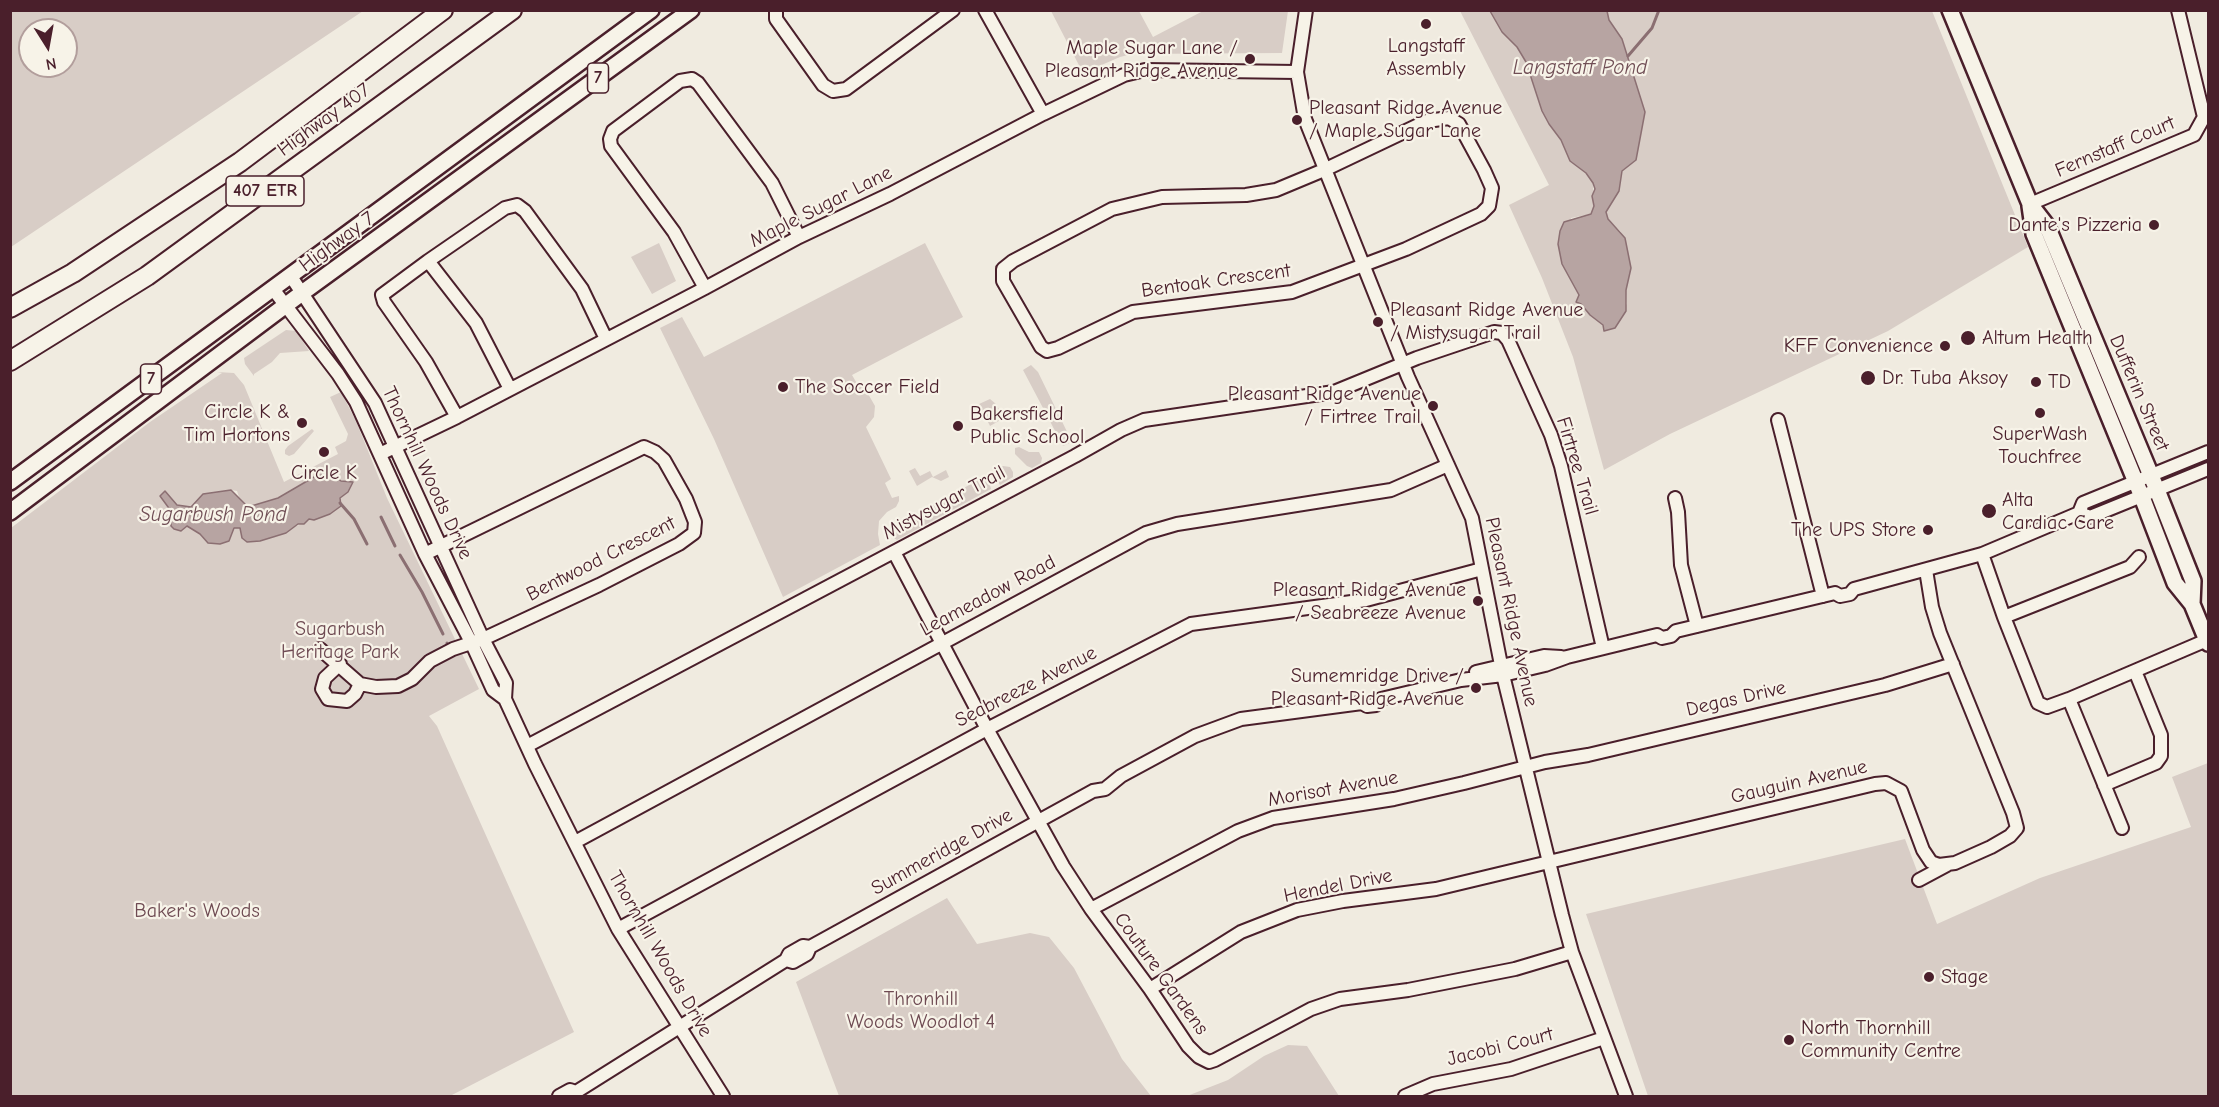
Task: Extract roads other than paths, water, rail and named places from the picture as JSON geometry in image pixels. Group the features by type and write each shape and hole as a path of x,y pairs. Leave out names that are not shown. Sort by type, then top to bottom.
{"highway":[{"name":"Highway 407","path":"10,308 73,273 240,162 443,10"},
{"name":"Highway 407","path":"10,361 147,276 512,10"}],"main road":[{"name":"Highway 7","path":"10,482 651,10"},
{"name":"Highway 7","path":"10,512 287,304 691,10"},
{"name":"Dufferin Street","path":"1950,10 2030,204 2047,226 2143,478 2193,581 2192,604 2208,642"}],"street":[{"path":"776,10 776,19 823,85 833,91 846,89 953,10"},
{"path":"986,10 1043,114"},
{"name":"Pleasant Ridge Avenue","path":"1306,10 1297,72 1305,119 1323,170 1403,364 1472,519 1502,670 1572,952 1626,1096"},
{"name":"Fernstaff Court","path":"2030,204 2194,135 2204,117 2178,10"},
{"name":"Maple Sugar Lane","path":"380,454 457,417 799,237 890,194 1043,114 1124,75 1145,70 1297,72"},
{"path":"705,288 674,232 611,146 610,139 613,131 680,81 692,79 698,83 772,183 799,237"},
{"path":"1323,170 1427,121 1449,118 1459,124 1469,140 1492,188 1489,206 1481,214 1364,266"},
{"name":"Bentoak Crescent","path":"1323,170 1276,190 1246,195 1162,197 1112,209 1013,261 1003,269 1003,281 1041,347 1047,351 1058,348 1133,312 1292,292 1364,266"},
{"path":"457,417 426,362 384,302 382,295 505,208 517,205 525,211 582,289 606,339"},
{"path":"428,261 476,323 510,389"},
{"name":"Thornhill Woods Drive","path":"290,275 375,403 441,548 478,642"},
{"name":"Thornhill Woods Drive","path":"273,289 287,304 356,402 425,554 478,642 506,682 505,699 618,929 723,1096"},
{"name":"Firtree Trail","path":"1403,364 1483,334 1502,333 1508,340 1551,435 1561,466 1603,648"},
{"name":"Mistysugar Trail","path":"527,746 1144,420 1334,392 1403,364"},
{"path":"1778,420 1829,594"},
{"name":"Bentwood Crescent","path":"425,554 644,447 655,452 664,460 686,499 695,522 694,533 679,544 599,585 478,642"},
{"name":"Summeridge Drive","path":"2079,513 2083,503 2208,452"},
{"name":"Leameadow Road","path":"575,842 1146,533 1177,524 1391,489 1448,465"},
{"name":"Summeridge Drive","path":"559,1096 570,1090 576,1094 679,1026 786,960 789,954 803,946 810,947 1093,791 1105,789 1120,776 1195,736 1241,719 1362,703 1367,706 1376,705 1381,699 1461,680 1478,671 1502,670 1544,656 1567,657 1657,635 1662,638 1671,636 1676,631 1829,594 1840,596 1850,594 1854,589 1982,554 2079,513 2090,517 2208,469"},
{"path":"1675,498 1681,565 1697,626"},
{"name":"Couture Gardens","path":"894,552 987,729 1063,866 1188,1046 1199,1057 1209,1062 1229,1055 1311,1009 1340,999 1408,990 1515,969 1572,952"},
{"path":"1982,554 2038,704 2047,707 2069,699 2208,642"},
{"path":"2004,618 2130,567 2139,557"},
{"name":"Seabreeze Avenue","path":"618,929 987,729 1191,624 1366,600 1482,569"},
{"path":"1919,880 1990,847 2010,836 2017,828 1937,624 1926,570"},
{"path":"320,649 340,664 360,684 376,687 398,686 412,679 430,662 453,649 478,642"},
{"path":"340,664 325,678 322,689 328,699 347,701 355,694 360,684"},
{"name":"Degas Drive","path":"1527,767 1588,755 1885,685 1953,664"},
{"path":"2104,785 2156,763 2161,756 2161,735 2135,671"},
{"path":"2069,699 2122,828"},
{"name":"Morisot Avenue","path":"1091,909 1238,831 1274,818 1394,799 1527,767"},
{"name":"Gauguin Avenue","path":"1549,861 1886,783 1901,791 1923,850 1931,862 1948,865"},
{"name":"Hendel Drive","path":"1150,989 1241,932 1297,910 1343,901 1436,889 1549,861"},
{"name":"Jacobi Court","path":"1405,1096 1433,1084 1511,1069 1604,1038"}],"water":[{"name":"Langstaff Pond","path":"1490,11 1607,11 1609,20 1622,39 1645,112 1636,160 1622,171 1619,191 1606,212 1608,219 1625,238 1631,268 1626,290 1626,311 1615,328 1604,331 1603,325 1576,302 1579,295 1562,264 1558,244 1564,222 1591,214 1594,206 1593,183 1586,173 1570,161 1561,140 1542,111 1526,62 1517,47 1502,32"},
{"name":"Sugarbush Pond","path":"330,473 341,481 353,482 348,492 340,498 341,506 330,514 314,520 309,519 286,533 260,541 247,542 242,538 240,528 234,528 229,541 220,544 208,543 200,534 187,526 181,531 174,529 171,526 171,511 160,496 165,491 177,505 191,507 203,494 231,490 248,507 278,498 314,477"}],"waterway":[{"path":"1628,56 1652,28 1659,10"},
{"path":"340,503 354,519 367,544"},
{"path":"381,517 395,546"},
{"path":"400,555 443,634"}],"place":[{"name":"Langstaff Assembly","path":"1426,24"},
{"name":"Maple Sugar Lane / Pleasant Ridge Avenue","path":"1250,59"},
{"name":"Pleasant Ridge Avenue / Maple Sugar Lane","path":"1297,120"},
{"name":"Dante's Pizzeria","path":"2154,225"},
{"name":"Pleasant Ridge Avenue / Mistysugar Trail","path":"1378,322"},
{"name":"Altum Health","path":"1968,338"},
{"name":"KFF Convenience","path":"1945,346"},
{"name":"Dr. Tuba Aksoy","path":"1868,378"},
{"name":"TD","path":"2036,382"},
{"name":"The Soccer Field","path":"783,387"},
{"name":"Pleasant Ridge Avenue / Firtree Trail","path":"1433,406"},
{"name":"SuperWash Touchfree","path":"2040,413"},
{"name":"Circle K & Tim Hortons","path":"302,423"},
{"name":"Bakersfield Public School","path":"958,426"},
{"name":"Circle K","path":"324,452"},
{"name":"Alta Cardiac Care","path":"1989,511"},
{"name":"The UPS Store","path":"1928,530"},
{"name":"Pleasant Ridge Avenue / Seabreeze Avenue","path":"1478,601"},
{"name":"Sumemridge Drive / Pleasant Ridge Avenue","path":"1476,688"},
{"name":"Stage","path":"1929,977"},
{"name":"North Thornhill Community Centre","path":"1789,1040"}],"park label":[{"name":"Sugarbush Heritage Park","path":"340,640"},
{"name":"Baker's Woods","path":"197,911"},
{"name":"Thronhill Woods Woodlot 4","path":"921,1010"}]}
